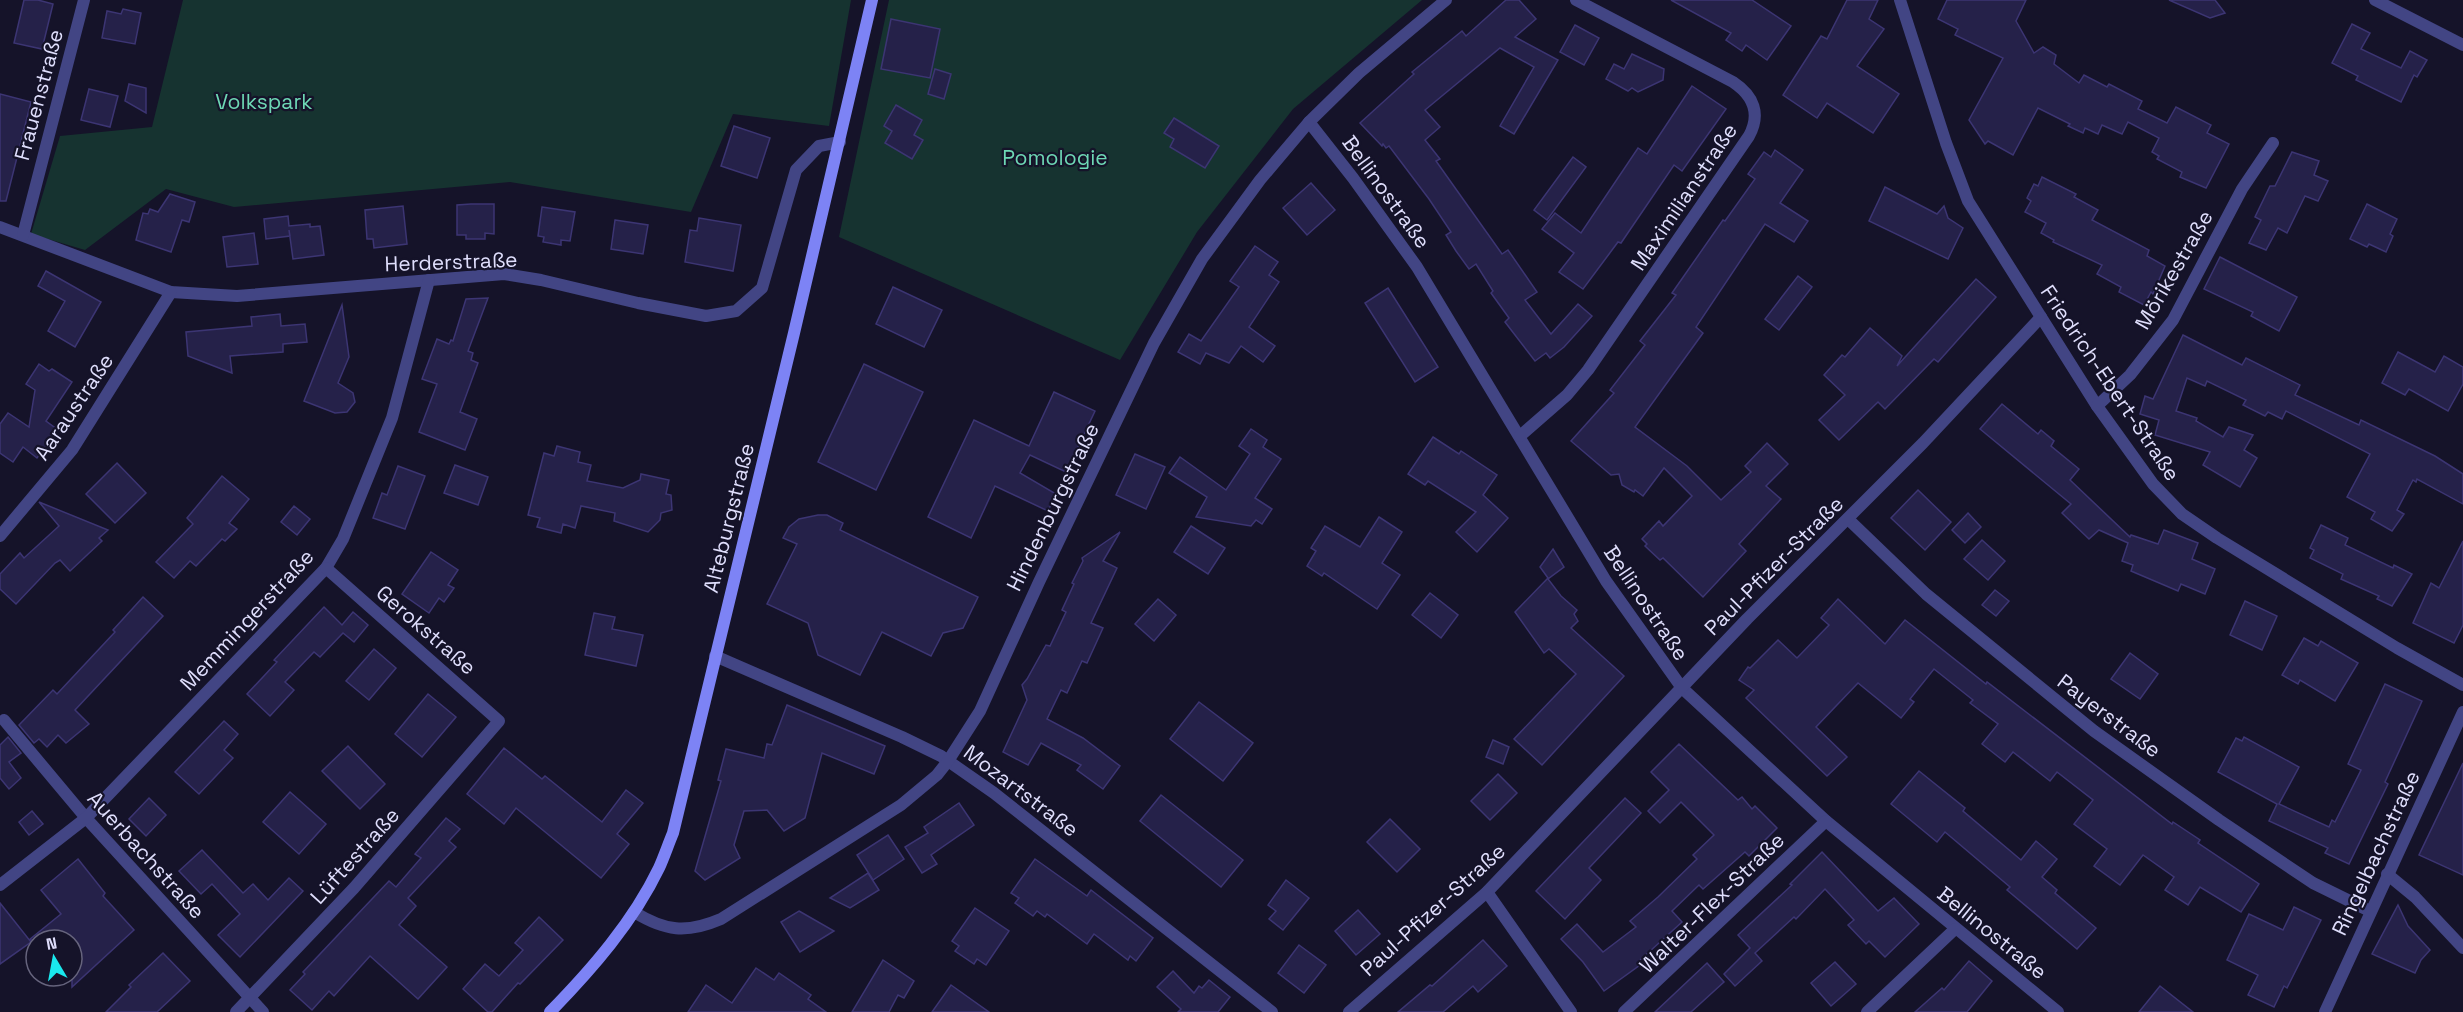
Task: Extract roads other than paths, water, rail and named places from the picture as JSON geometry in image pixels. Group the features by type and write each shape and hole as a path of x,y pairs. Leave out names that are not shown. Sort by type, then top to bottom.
{"main road":[{"name":"Alteburgstraße","path":"550,1012 588,972 634,912 660,866 673,833 840,142 872,0"}],"street":[{"name":"Frauenstraße","path":"23,235 84,0"},
{"name":"Hindenburgstraße","path":"634,912 654,924 672,928 697,927 721,919 902,805 937,775 980,711 1082,491 1154,343 1185,286 1243,202 1309,122 1359,73 1446,0"},
{"name":"Maximilianstraße","path":"1520,436 1551,412 1588,370 1737,155 1753,129 1756,119 1750,98 1733,82 1576,0"},
{"name":"Friedrich-Ebert-Straße","path":"1900,0 1946,143 1968,201 2097,406 2138,465 2170,504 2254,562 2463,685"},
{"path":"2375,0 2463,45"},
{"name":"Bellinostraße","path":"1309,122 1412,260 1606,582 1682,688 1826,821 2058,1012"},
{"name":"Herderstraße","path":"0,227 171,292 237,296 504,274 706,316 736,311 762,288 796,170 819,146 840,142"},
{"name":"Mörikestraße","path":"2097,406 2130,375 2173,320 2242,189 2273,143"},
{"name":"Memmingerstraße","path":"0,885 86,818 326,568 343,539 392,418 429,280"},
{"name":"Aaraustraße","path":"0,536 72,450 171,292"},
{"name":"Paul-Pfizer-Straße","path":"1349,1012 1487,892 1682,688 1923,443 2041,317"},
{"name":"Payerstraße","path":"1848,519 1926,594 2094,731 2218,820 2303,877 2370,911"},
{"name":"Gerokstraße","path":"326,568 499,721"},
{"name":"Mozartstraße","path":"715,656 902,737 948,761 1022,814 1272,1012"},
{"name":"Ringelbachstraße","path":"2325,1012 2463,712"},
{"name":"Auerbachstraße","path":"4,720 86,818 263,1012"},
{"name":"Lüftestraße","path":"236,1012 354,888 499,721"},
{"name":"Walter-Flex-Straße","path":"1624,1012 1826,821"},
{"path":"2387,874 2415,897 2463,948"},
{"path":"1487,892 1570,1012"},
{"path":"1867,1012 1955,929"}],"park label":[{"name":"Volkspark","path":"264,102"},
{"name":"Pomologie","path":"1055,158"}]}
